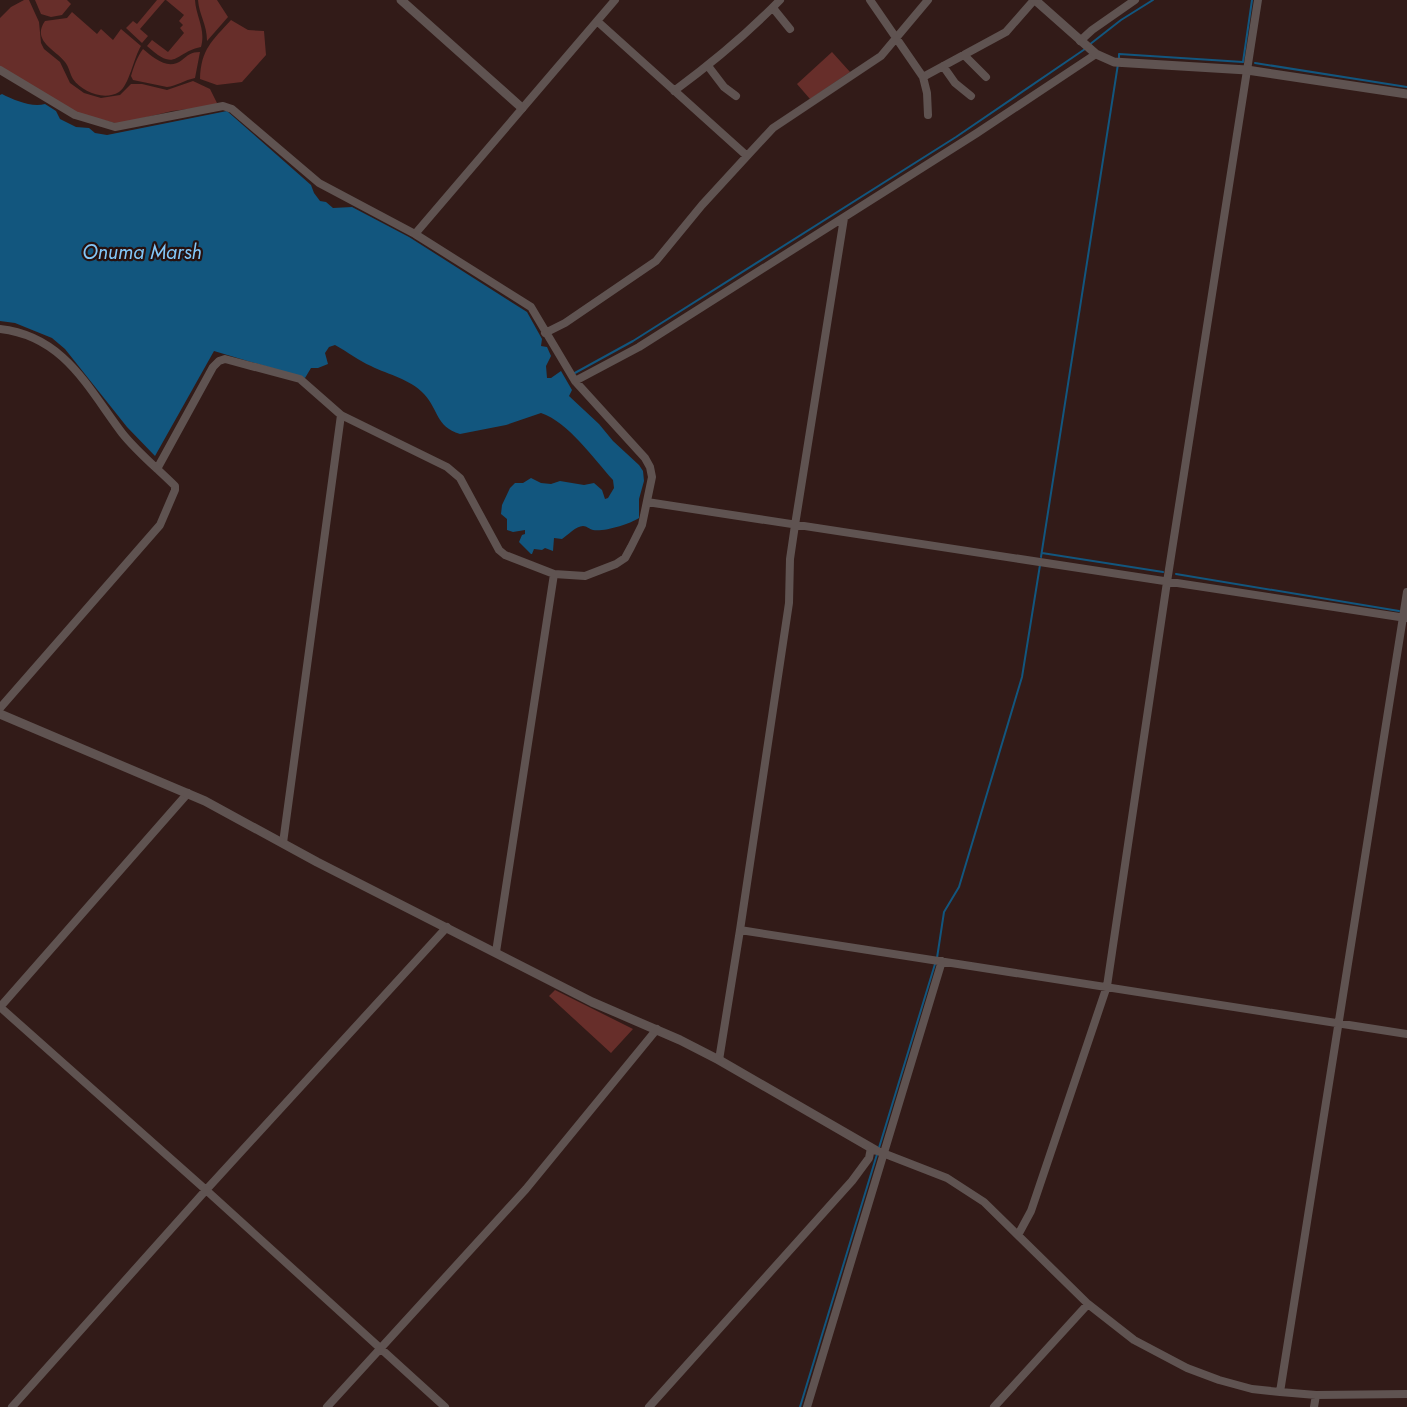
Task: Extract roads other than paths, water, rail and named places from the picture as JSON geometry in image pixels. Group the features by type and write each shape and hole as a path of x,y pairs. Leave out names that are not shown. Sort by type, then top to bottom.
{"street":[{"path":"401,0 522,108"},
{"path":"415,234 615,0"},
{"path":"674,91 708,66 756,25 780,0"},
{"path":"870,0 923,77 927,93 928,115"},
{"path":"546,333 565,323 656,261 702,205 773,128 881,56 928,0"},
{"path":"923,77 1006,32 1034,0 1095,53 1117,63 1247,70 1407,94"},
{"path":"1082,43 1092,30 1136,0"},
{"path":"1018,1235 1031,1211 1107,986 1167,582 1258,0"},
{"path":"772,8 790,29"},
{"path":"597,21 747,156"},
{"path":"572,377 639,347 977,134 1095,53"},
{"path":"964,55 986,77"},
{"path":"708,66 724,87 736,96"},
{"path":"943,66 954,83 971,96"},
{"path":"0,70 75,115 115,127 223,106 228,107 320,183 415,234 531,307 572,377 645,458 652,477 642,525 625,558 585,576 554,574 519,562 499,550 454,471 341,416 300,379 225,359 213,367 157,468"},
{"path":"718,1059 740,930 789,603 790,559 795,525 844,218"},
{"path":"0,329 14,330 62,354 124,435 175,486 160,525 0,708"},
{"path":"283,843 341,416"},
{"path":"647,502 1405,618"},
{"path":"496,952 554,574"},
{"path":"1280,1392 1405,618 1407,592"},
{"path":"0,714 188,793 592,1002 657,1029 718,1059 879,1151 947,1178 984,1202 1088,1304 1134,1340 1187,1368 1252,1389 1316,1395 1407,1394"},
{"path":"188,793 0,1007 207,1190 445,1407"},
{"path":"12,1407 447,927"},
{"path":"740,930 1407,1034"},
{"path":"807,1407 879,1151 898,1104 938,960"},
{"path":"327,1407 526,1189 657,1029"},
{"path":"649,1407 852,1181 869,1158 879,1151"},
{"path":"994,1407 1088,1304"},
{"path":"1314,1407 1316,1395"}],"water":[{"name":"Onuma Marsh","path":"0,95 29,104 45,104 56,111 60,119 76,127 89,128 95,133 107,135 227,111 311,185 320,201 326,202 333,208 352,207 409,237 527,312 542,339 541,346 547,347 551,356 546,366 547,378 561,371 572,390 569,396 643,471 644,481 639,499 639,518 604,530 593,530 580,526 562,539 554,538 553,551 545,548 534,549 531,554 519,542 525,530 513,532 507,530 507,519 501,514 502,505 515,483 523,483 531,478 541,483 551,484 560,481 584,485 594,483 602,490 605,499 614,488 613,480 580,442 561,424 541,413 506,425 460,434 452,431 446,427 429,400 418,389 335,345 329,347 325,353 328,364 311,368 305,378 214,351 155,456 127,427 65,349 52,338 15,323 0,321"}],"waterway":[{"path":"1089,45 1121,20 1153,0"},
{"path":"1119,58 1119,54 1243,62 1252,0"},
{"path":"573,374 633,341 956,137 1085,49"},
{"path":"1255,63 1407,87"},
{"path":"1041,557 1118,64"},
{"path":"1042,553 1163,572"},
{"path":"937,958 944,912 959,887 1022,677 1040,565"},
{"path":"1176,574 1399,611"},
{"path":"800,1407 935,964"}]}
